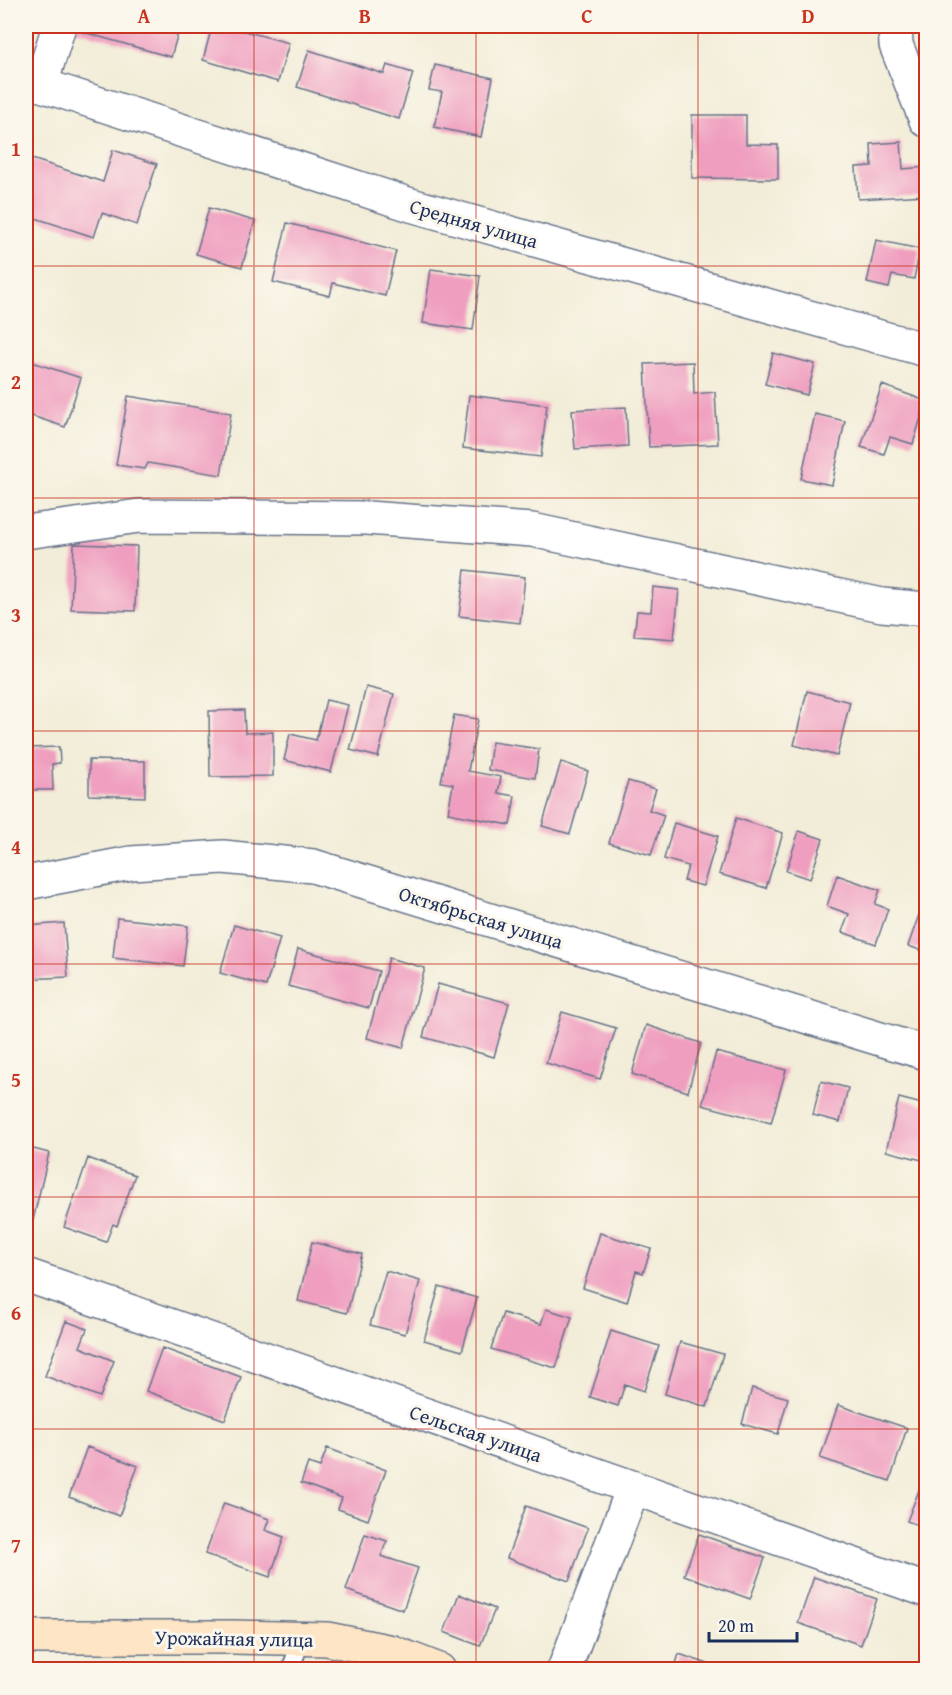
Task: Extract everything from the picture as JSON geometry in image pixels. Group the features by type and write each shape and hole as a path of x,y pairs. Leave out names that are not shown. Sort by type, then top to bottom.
{"street":[{"path":"33,82 59,26"},
{"path":"895,26 896,45 927,120"},
{"name":"Средняя улица","path":"33,82 411,206 927,350"},
{"path":"26,532 139,516 367,518 532,530 882,605 927,609"},
{"name":"Октябрьская улица","path":"26,884 131,863 223,857 313,866 927,1053"},
{"name":"Сельская улица","path":"26,1275 927,1590"},
{"path":"564,1670 633,1488"},
{"name":"Урожайная улица","path":"26,1637 327,1640 392,1652 439,1670"}],"lane":[{"path":"290,1670 302,1639"}],"building":[{"path":"72,26 180,26 171,57 72,29"},
{"path":"212,26 226,26 289,43 278,82 203,60"},
{"path":"309,50 384,74 387,65 413,73 399,119 297,87"},
{"path":"435,65 493,78 481,137 434,127 442,92 429,90"},
{"path":"692,115 746,115 746,144 778,145 778,179 692,178"},
{"path":"901,142 903,169 926,167 926,195 858,199 856,167 872,166 871,144"},
{"path":"113,150 157,164 137,225 102,213 94,237 26,215 26,157 103,182"},
{"path":"209,208 255,221 242,267 196,254"},
{"path":"287,223 396,251 385,296 333,283 330,296 273,282"},
{"path":"876,240 920,249 914,279 892,275 889,288 867,283"},
{"path":"431,269 480,276 473,330 423,323"},
{"path":"773,353 815,364 807,395 765,384"},
{"path":"26,360 81,378 65,427 26,414"},
{"path":"693,362 694,394 715,392 718,444 649,447 645,364"},
{"path":"882,385 926,401 913,444 890,437 884,454 861,447"},
{"path":"469,395 547,405 541,457 463,448"},
{"path":"128,396 231,413 221,475 148,463 145,469 116,465"},
{"path":"626,407 628,446 575,449 572,410"},
{"path":"815,414 845,421 832,485 801,479"},
{"path":"74,544 137,546 135,611 71,609"},
{"path":"465,570 525,577 520,623 459,616"},
{"path":"653,587 679,590 674,639 634,636 637,611 651,612"},
{"path":"366,687 394,694 378,757 350,750"},
{"path":"807,691 850,702 837,756 794,745"},
{"path":"326,700 348,705 331,772 284,760 290,734 316,740"},
{"path":"244,710 245,733 273,732 273,776 210,777 209,711"},
{"path":"454,715 478,719 468,771 501,777 498,793 515,796 510,825 448,813 453,784 441,782"},
{"path":"492,742 539,749 535,778 488,770"},
{"path":"59,747 60,763 52,764 53,790 26,790 26,748"},
{"path":"89,760 145,761 145,797 89,795"},
{"path":"561,762 588,771 570,834 542,826"},
{"path":"628,781 656,789 649,810 664,815 651,855 609,843"},
{"path":"736,818 783,833 766,888 719,874"},
{"path":"674,823 718,836 703,886 684,881 688,866 664,859"},
{"path":"799,831 823,839 810,879 786,871"},
{"path":"837,875 880,890 875,904 888,909 876,944 842,932 849,914 827,906"},
{"path":"921,909 926,911 926,952 908,946"},
{"path":"117,918 188,926 183,966 113,958"},
{"path":"64,923 68,977 26,979 26,926"},
{"path":"234,925 280,938 266,986 220,973"},
{"path":"298,949 379,971 369,1008 288,986"},
{"path":"389,958 425,968 403,1048 367,1038"},
{"path":"438,984 509,1003 494,1057 423,1037"},
{"path":"562,1012 616,1028 600,1079 546,1063"},
{"path":"646,1025 701,1043 688,1092 632,1074"},
{"path":"716,1052 786,1070 771,1123 702,1105"},
{"path":"821,1081 848,1088 840,1122 813,1115"},
{"path":"899,1098 926,1105 926,1161 886,1151"},
{"path":"26,1147 49,1153 33,1220 26,1218"},
{"path":"88,1158 135,1175 117,1226 113,1224 106,1242 64,1227"},
{"path":"600,1233 651,1249 643,1273 636,1271 627,1302 583,1288"},
{"path":"312,1242 362,1254 347,1313 298,1301"},
{"path":"386,1271 420,1281 405,1334 370,1325"},
{"path":"439,1287 477,1298 462,1351 424,1340"},
{"path":"546,1309 572,1317 556,1368 491,1349 503,1313 541,1324"},
{"path":"66,1321 87,1329 80,1347 114,1361 100,1397 45,1376"},
{"path":"611,1331 659,1346 644,1391 625,1384 618,1406 590,1397"},
{"path":"680,1342 723,1354 707,1407 665,1394"},
{"path":"162,1348 241,1377 225,1420 146,1391"},
{"path":"752,1388 788,1398 778,1434 742,1424"},
{"path":"838,1405 907,1428 890,1481 820,1458"},
{"path":"87,1447 138,1466 119,1516 69,1497"},
{"path":"327,1448 386,1470 368,1520 338,1509 342,1498 301,1483 308,1463 320,1467"},
{"path":"926,1472 926,1528 907,1521"},
{"path":"224,1503 269,1519 265,1530 284,1537 270,1577 205,1554"},
{"path":"526,1506 588,1528 569,1581 507,1558"},
{"path":"365,1534 387,1541 381,1556 418,1568 403,1610 346,1590"},
{"path":"699,1534 765,1558 750,1599 684,1575"},
{"path":"814,1577 877,1599 861,1645 798,1623"},
{"path":"459,1594 495,1609 480,1646 444,1632"},
{"path":"926,1637 926,1652 922,1651"},
{"path":"679,1654 714,1666 713,1670 674,1670"}]}
